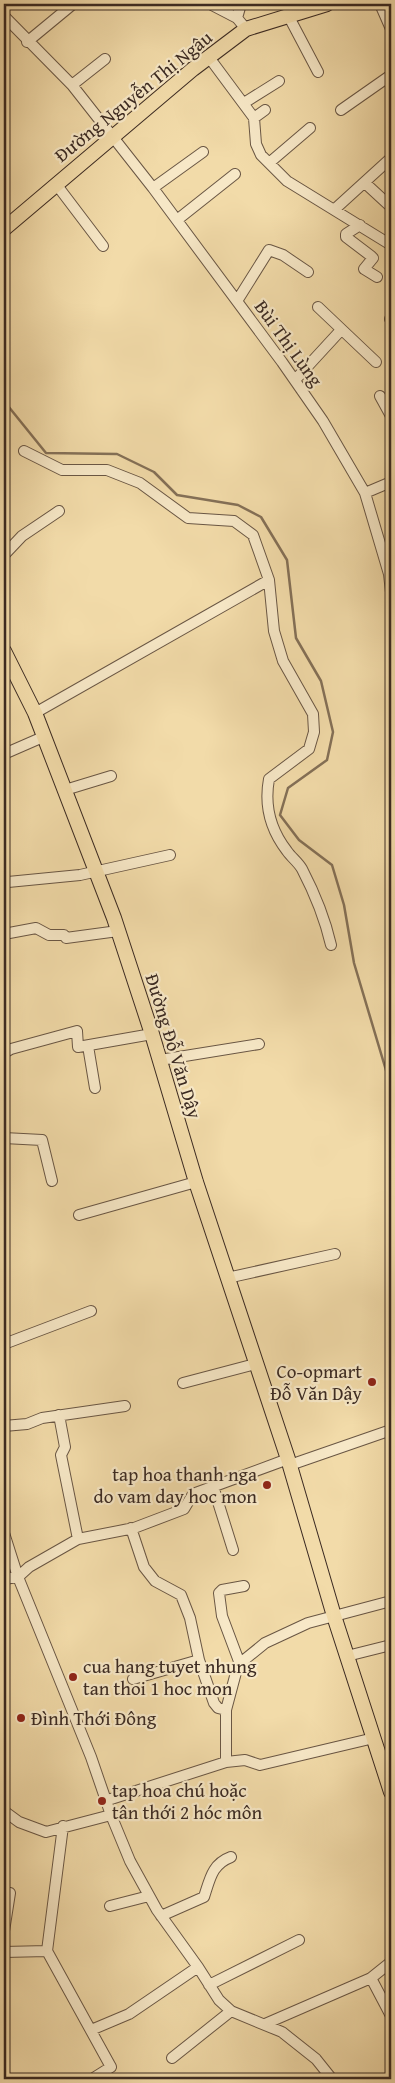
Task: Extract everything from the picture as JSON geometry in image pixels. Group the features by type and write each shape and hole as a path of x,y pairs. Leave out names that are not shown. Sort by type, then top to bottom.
{"main road":[{"name":"Đường Nguyễn Thị Ngâu","path":"4,229 208,56 246,29 327,4"},
{"name":"Đường Đỗ Văn Dậy","path":"4,652 35,713 97,870 118,931 152,1034 196,1182 289,1462 334,1616 374,1738 388,1771 391,1792"}],"street":[{"path":"27,42 73,4"},
{"path":"210,4 237,18 246,29"},
{"path":"237,18 241,4"},
{"path":"380,4 391,29"},
{"name":"Bùi Thị Lùng","path":"4,16 27,42 72,85 153,188 295,380 336,442 365,493 389,574 391,592"},
{"path":"289,17 318,72"},
{"path":"208,56 254,118 256,144 261,154 269,163 287,181 391,245"},
{"path":"72,85 105,58"},
{"path":"341,110 391,74"},
{"path":"244,103 279,81"},
{"path":"254,118 265,110"},
{"path":"269,163 310,128"},
{"path":"153,188 203,152"},
{"path":"335,209 391,158"},
{"path":"177,220 235,174"},
{"path":"365,183 391,207"},
{"path":"56,184 103,246"},
{"path":"360,225 346,234 346,237 371,256 372,258 364,269 377,277"},
{"path":"237,301 269,250 277,251 308,272"},
{"path":"318,307 376,362"},
{"path":"295,380 341,330"},
{"path":"380,396 391,416"},
{"path":"24,451 62,470 106,470 123,476 140,483 188,518 234,521 253,535 269,580 274,632 283,661 313,714 314,732 309,749 269,778 266,797 271,827 287,851 301,867 327,928 331,945"},
{"path":"365,493 391,482"},
{"path":"4,555 22,536 59,511"},
{"path":"35,713 269,580"},
{"path":"4,754 43,736"},
{"path":"65,790 111,776"},
{"path":"4,884 8,882 80,875 170,855"},
{"path":"4,934 36,928 50,934 64,935 66,938 118,931"},
{"path":"4,1053 11,1049 76,1031 78,1047 152,1034"},
{"path":"160,1060 260,1044"},
{"path":"88,1046 95,1088"},
{"path":"4,1138 42,1140 52,1181"},
{"path":"78,1215 196,1182"},
{"path":"227,1278 335,1254"},
{"path":"4,1344 91,1311"},
{"path":"183,1383 256,1364"},
{"path":"4,1426 27,1424 42,1418 59,1415 125,1406"},
{"path":"59,1415 65,1447 62,1455 78,1539"},
{"path":"4,1579 18,1577 29,1567 78,1539 131,1528 184,1510 193,1494 213,1486 391,1430"},
{"path":"213,1486 233,1550"},
{"path":"131,1528 144,1567 155,1581 181,1595 190,1618 199,1660 214,1703 218,1708 226,1710"},
{"path":"4,1533 18,1577 108,1800 111,1815 130,1861 148,1896 219,2000 230,2011 282,2032 316,2059 332,2079"},
{"path":"240,1664 222,1616 219,1592 244,1586"},
{"path":"226,1762 226,1710 240,1664 265,1643 308,1623 391,1601"},
{"path":"347,1656 391,1645"},
{"path":"133,1679 199,1660"},
{"path":"108,1800 226,1762 245,1760 260,1765 374,1738"},
{"path":"4,1811 18,1822 46,1832 63,1826 111,1815"},
{"path":"63,1826 47,1951 111,2067 92,2079"},
{"path":"161,1916 204,1897 214,1868 222,1861 231,1857"},
{"path":"4,1932 10,1894"},
{"path":"110,1906 148,1896"},
{"path":"210,1985 299,1940"},
{"path":"4,1952 47,1951"},
{"path":"265,2024 371,1978 391,1962"},
{"path":"91,2030 129,2014 198,1967"},
{"path":"371,1978 391,2016"},
{"path":"172,2058 230,2011"}],"waterway":[{"path":"4,401 46,453 117,454 154,472 177,495 238,505 261,517 287,560 296,638 321,681 333,732 327,760 288,788 280,815 299,840 332,865 344,905 354,963 391,1087"}],"place":[{"name":"Co-opmart Đỗ Văn Dậy","path":"372,1382"},
{"name":"tap hoa thanh nga do vam day hoc mon","path":"267,1485"},
{"name":"cua hang tuyet nhung tan thoi 1 hoc mon","path":"73,1677"},
{"name":"Đình Thới Đông","path":"21,1718"},
{"name":"tap hoa chú hoặc tân thới 2 hóc môn","path":"102,1801"}]}
